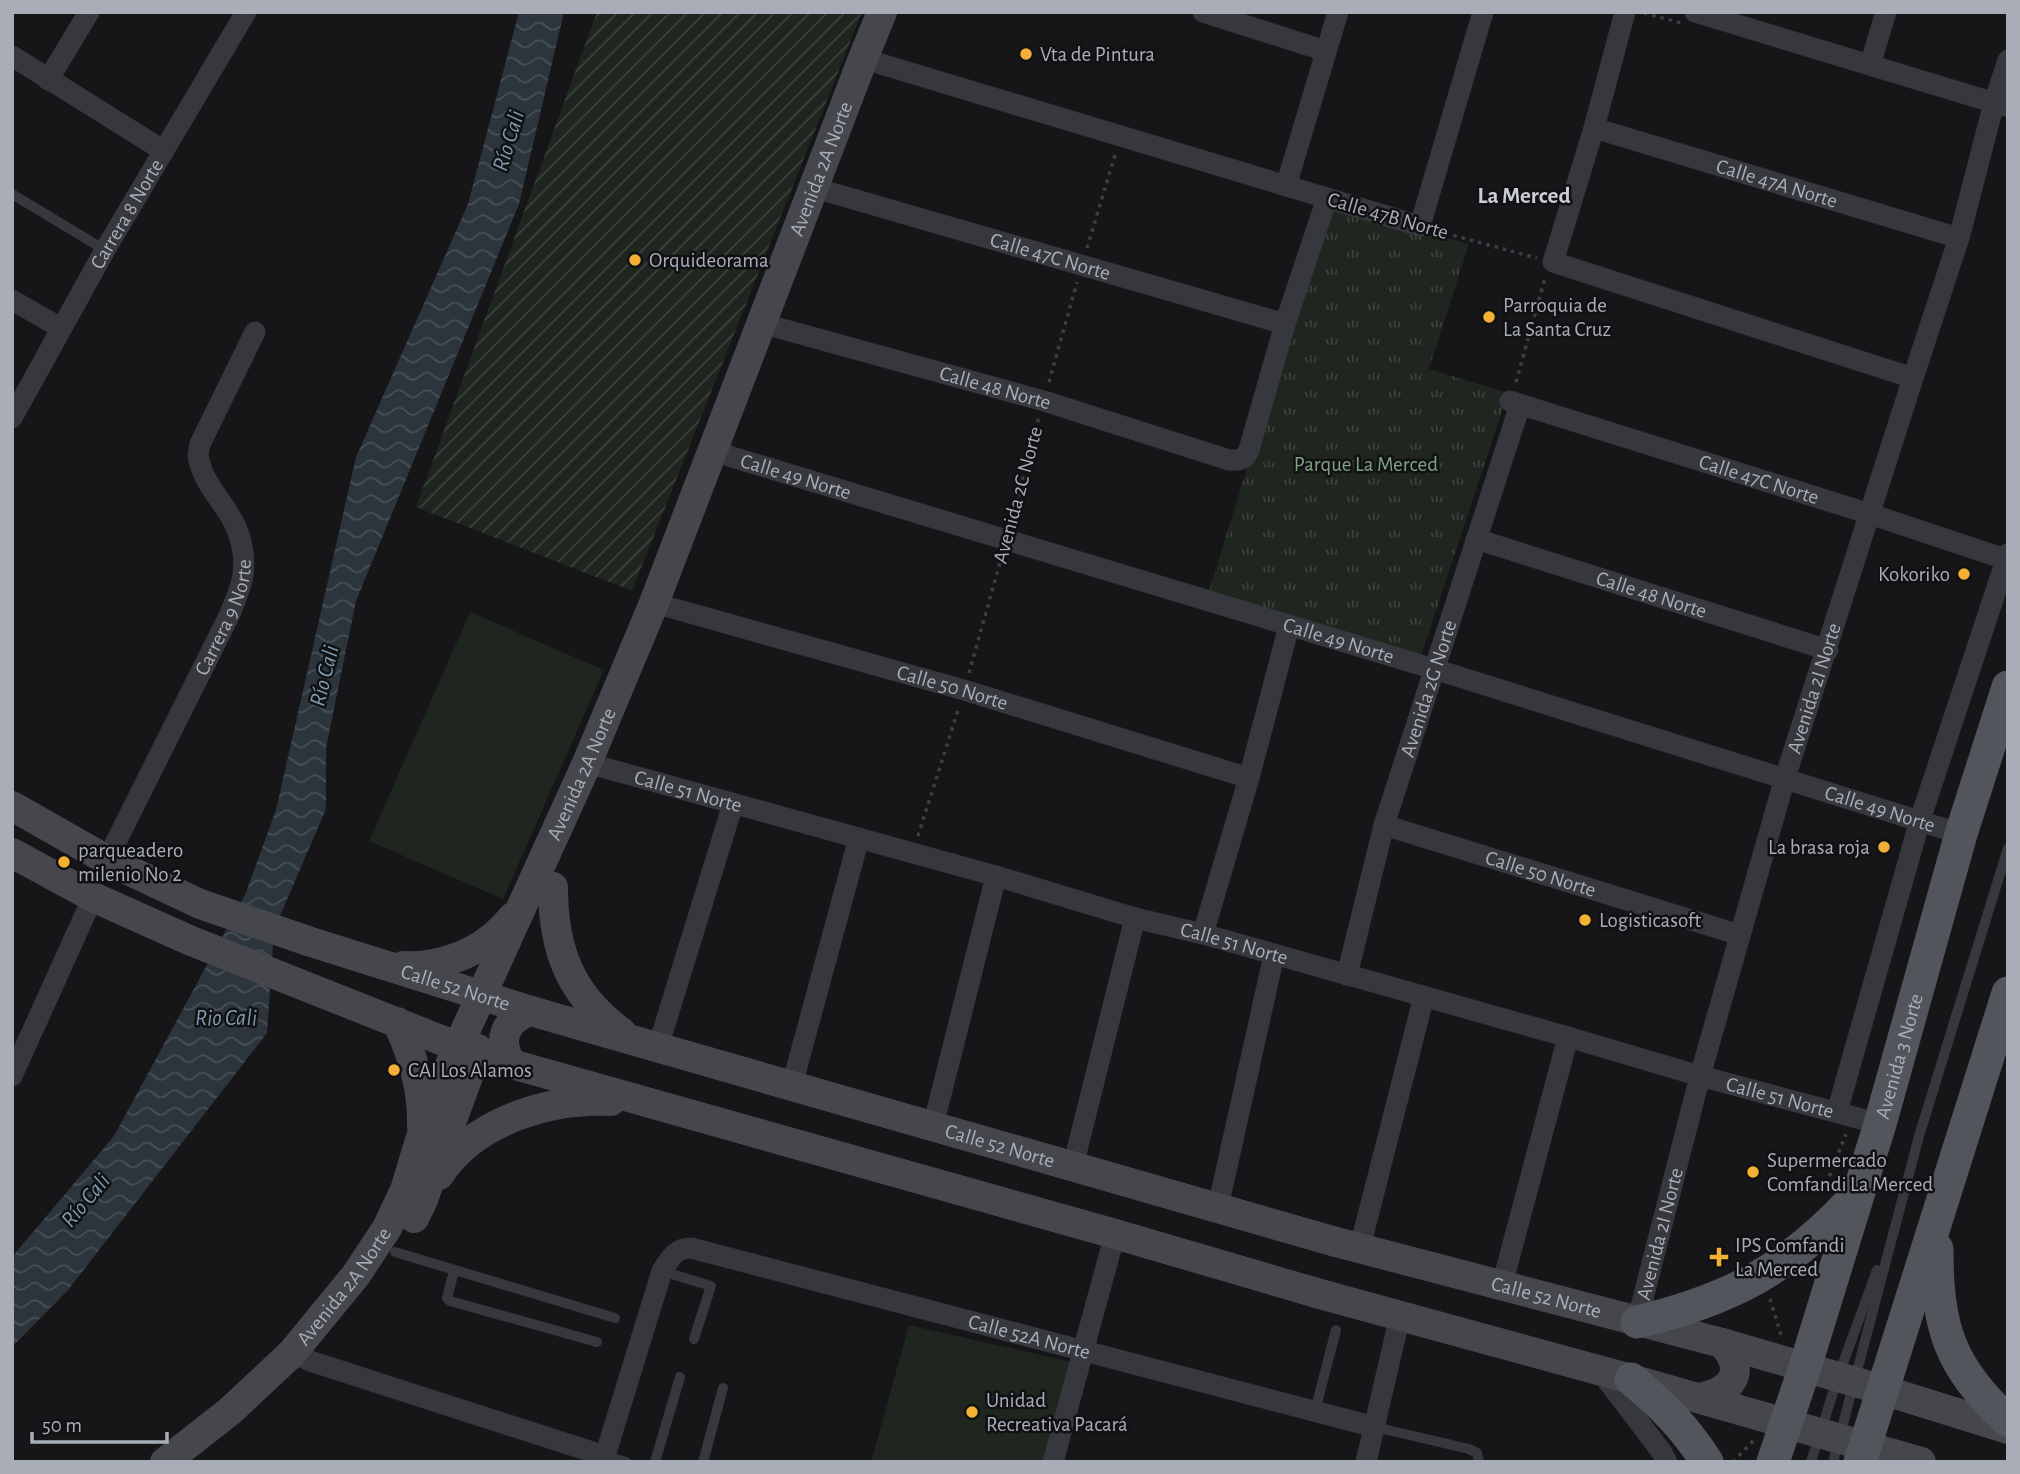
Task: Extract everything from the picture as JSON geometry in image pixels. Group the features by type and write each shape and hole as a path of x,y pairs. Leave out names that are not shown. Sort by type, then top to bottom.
{"main road":[{"name":"Avenida 2A Norte","path":"165,1462 301,1357 387,1228 405,1190 421,1137 491,998 542,887 663,606 723,453 768,326 873,60 882,12"},
{"name":"Avenida 2A Norte","path":"873,60 903,12"},
{"name":"Avenida 3 Norte","path":"1773,1462 1880,1124 1961,834 2008,687"},
{"name":"Calle 52 Norte","path":"12,806 107,860 200,904 531,1011 1360,1248 1722,1343 1859,1382 2008,1429"},
{"path":"12,853 93,897 189,940 512,1064 1320,1294 1786,1423 1844,1448 1921,1462"},
{"path":"379,963 408,966 437,963 465,954 492,938 542,887 553,918 559,947 570,974 586,1000 606,1021 630,1038"},
{"path":"1844,1448 1859,1382 1937,1219 2008,993"},
{"path":"512,1064 506,1056 504,1036 513,1019 531,1011"},
{"path":"385,1017 407,1043 415,1066 422,1112 421,1137"},
{"name":"Avenida 2A Norte","path":"193,1462 240,1427 301,1357 370,1289 395,1252 422,1202 466,1045"},
{"path":"422,1202 444,1167 466,1144 495,1126 528,1112 597,1100 632,1102 667,1109"},
{"path":"1637,1322 1679,1312 1720,1297 1759,1278 1794,1255 1827,1227 1856,1196"},
{"path":"1937,1219 1938,1292 1952,1350 1967,1377 1985,1400 2008,1421"},
{"path":"1698,1398 1713,1396 1724,1390 1732,1379 1735,1366 1731,1353 1722,1343"},
{"path":"1615,1375 1674,1417 1707,1462"}],"street":[{"path":"48,80 89,12"},
{"name":"Carrera 8 Norte","path":"12,418 105,250 246,12"},
{"path":"1203,12 1326,51"},
{"path":"1286,186 1338,12"},
{"path":"1420,226 1483,12"},
{"path":"1625,12 1594,128 1551,262 1913,378"},
{"path":"1695,12 1739,19 1870,65 2001,105"},
{"path":"1870,65 1886,12"},
{"path":"12,56 164,151"},
{"name":"Calle 47B Norte","path":"873,60 1420,226"},
{"name":"Avenida 2I Norte","path":"1637,1322 1700,1076 1786,778 2001,105 2008,60"},
{"name":"Calle 47A Norte","path":"1594,128 1959,239"},
{"name":"Calle 47C Norte","path":"823,190 1285,324"},
{"path":"1285,324 1327,198"},
{"path":"12,300 61,328"},
{"name":"Calle 48 Norte","path":"768,326 1044,401 1229,460 1238,460 1245,457 1249,450 1285,324"},
{"name":"Carrera 9 Norte","path":"107,860 240,589 243,574 240,538 198,458 200,444 255,332"},
{"name":"Calle 47C Norte","path":"1515,403 2007,558"},
{"name":"Avenida 2G Norte","path":"1347,975 1384,825 1476,539 1515,403"},
{"name":"Calle 49 Norte","path":"723,453 1434,669 1961,834"},
{"name":"Calle 48 Norte","path":"1476,539 1828,650"},
{"path":"1837,1112 1920,820 2007,558"},
{"name":"Calle 50 Norte","path":"663,606 964,690 1249,778"},
{"path":"1203,934 1249,778 1289,626"},
{"name":"Calle 51 Norte","path":"595,766 1880,1124"},
{"path":"658,1047 733,804"},
{"name":"Calle 50 Norte","path":"1384,825 1740,935"},
{"path":"792,1085 859,838"},
{"path":"933,1126 996,876"},
{"path":"12,1076 93,897"},
{"path":"1073,1166 1136,918"},
{"path":"1218,1207 1274,955"},
{"path":"1360,1248 1424,996"},
{"path":"1502,1286 1568,1037"},
{"path":"1053,1462 1115,1234"},
{"name":"Calle 52A Norte","path":"662,1271 681,1248 691,1248 1375,1427"},
{"path":"301,1357 605,1456 662,1271"},
{"path":"1366,1462 1400,1316"},
{"path":"1615,1375 1667,1462"}],"lane":[{"path":"12,194 105,250"},
{"path":"1811,1462 1844,1448 1899,1208 2008,848"},
{"path":"1859,1382 1899,1208"},
{"path":"395,1252 615,1318"},
{"path":"454,1271 447,1294 450,1301 597,1342"},
{"path":"662,1271 709,1283 711,1286 694,1339"},
{"path":"1315,1411 1336,1330"},
{"path":"655,1462 680,1377"},
{"path":"703,1462 723,1388"},
{"path":"1375,1427 1469,1449 1477,1453 1479,1462"},
{"path":"605,1456 626,1462"}],"path":[{"name":"Avenida 2C Norte","path":"913,854 964,690 1082,265 1121,136"},
{"name":"Calle 47B Norte","path":"1420,226 1551,262"},
{"path":"1515,403 1551,262"}],"green space":[{"name":"Orquideorama","path":"597,12 862,12 632,591 416,507"},
{"name":"Parque La Merced","path":"1329,204 1469,244 1429,369 1508,393 1421,656 1208,594"},
{"path":"470,612 604,670 503,899 369,841"},
{"name":"Unidad Recreativa Pacará","path":"909,1325 1072,1362 1044,1462 871,1462"}],"water":[{"name":"Rio Cali","path":"519,12 564,12 519,204 356,601 326,748 326,809 274,930 267,1033 68,1290 12,1347 12,1257 114,1136 245,895 276,810 356,457 468,204"}],"place":[{"name":"Vta de Pintura","path":"1026,54"},
{"name":"Orquideorama","path":"635,260"},
{"name":"Parroquia de La Santa Cruz","path":"1489,317"},
{"name":"Kokoriko","path":"1964,574"},
{"name":"La brasa roja","path":"1884,847"},
{"name":"parqueadero milenio No 2","path":"64,862"},
{"name":"Logisticasoft","path":"1585,920"},
{"name":"CAI Los Alamos","path":"394,1070"},
{"name":"Supermercado Comfandi La Merced","path":"1753,1172"},
{"name":"IPS Comfandi La Merced","path":"1719,1257"},
{"name":"Unidad Recreativa Pacará","path":"972,1412"}],"district":[{"name":"La Merced","path":"1524,196"}],"water label":[{"name":"Río Cali","path":"509,141"},
{"name":"Río Cali","path":"325,676"},
{"name":"Río Cali","path":"86,1201"}]}
